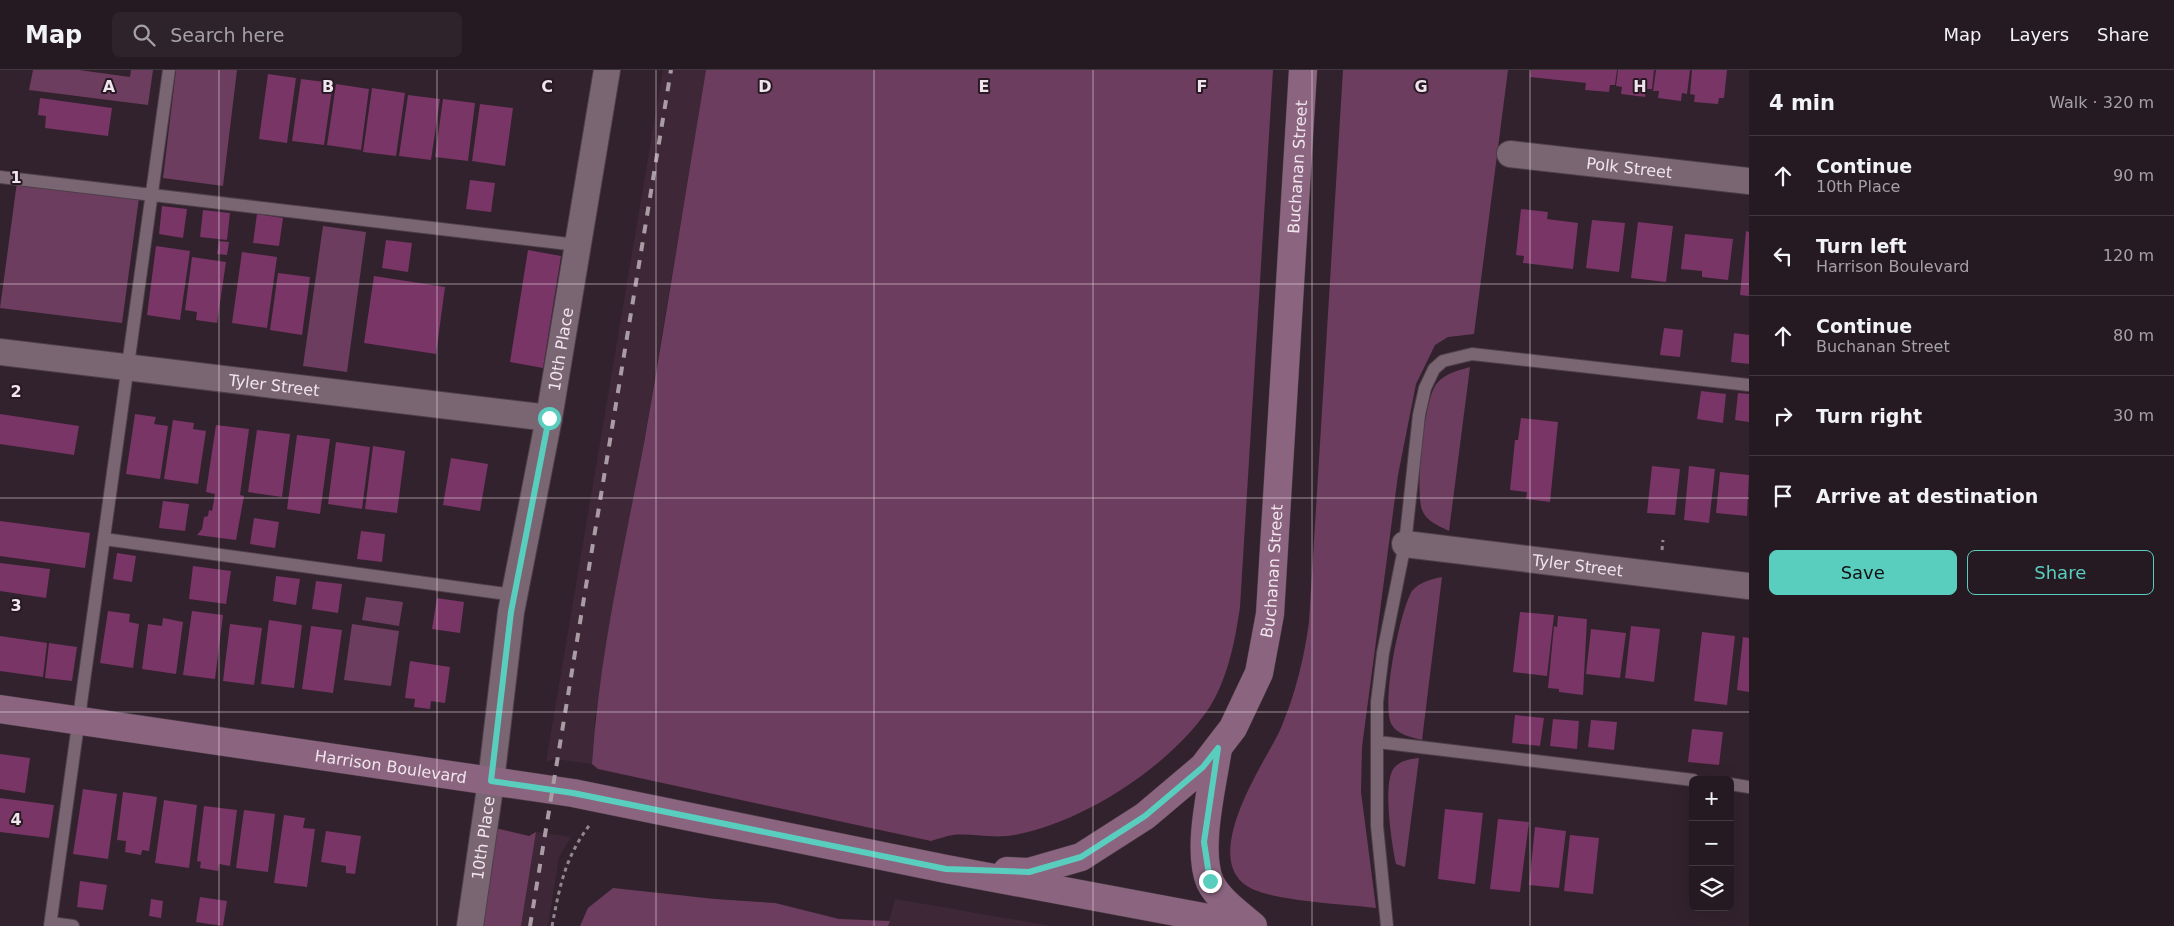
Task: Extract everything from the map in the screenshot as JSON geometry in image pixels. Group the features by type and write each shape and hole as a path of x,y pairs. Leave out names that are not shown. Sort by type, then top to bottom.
{"street":[{"name":"Buchanan Street","path":"946,869 1029,872 1081,857 1145,816 1203,767 1233,728 1259,674 1270,614 1303,70"},
{"name":"10th Place","path":"470,926 491,781 514,595 549,418 602,71"},
{"name":"Polk Street","path":"1510,154 1749,181"},
{"name":"Tyler Street","path":"0,352 549,418"},
{"name":"Tyler Street","path":"1405,544 1749,586"},
{"name":"Harrison Boulevard","path":"0,710 491,781 609,801 946,869 1252,926"},
{"path":"1218,748 1204,842 1206,864 1210,881 1220,896 1252,926"}],"lane":[{"path":"73,926 50,925 169,70"},
{"path":"0,177 576,245"},
{"path":"1387,926 1376,826 1378,702 1383,653 1405,544 1419,416 1425,388 1434,369 1443,361 1472,354 1749,385"},
{"path":"104,539 514,595"},
{"path":"1378,742 1689,780"},
{"path":"1734,785 1749,787"}],"path":[{"path":"552,926 562,875 568,858 580,838 609,801"}],"shaded area":[{"path":"33,70 79,70 130,77 131,70 153,70 148,105 29,90"},
{"path":"176,70 237,70 223,186 163,178"},
{"path":"663,70 706,70 647,424 603,668 595,718 592,764 554,759 546,762"},
{"path":"706,70 1273,70 1240,607 1233,648 1225,675 1214,700 1190,732 1170,753 1146,772 1094,806 1040,829 1014,835 953,835 931,841 598,769 592,764 595,724 606,643 644,443"},
{"path":"1343,70 1508,70 1474,334 1448,337 1435,345 1416,384 1398,475 1362,747 1361,792 1376,908 1308,901 1258,891 1247,886 1235,873 1230,855 1232,835 1239,813 1258,770 1279,732 1292,699 1301,667 1309,622"},
{"path":"17,182 139,198 122,323 0,308"},
{"path":"323,226 366,232 347,372 303,366"},
{"path":"1470,367 1449,531 1430,520 1422,510 1420,500 1420,467 1424,429 1430,398 1437,383 1450,374"},
{"path":"1442,577 1422,740 1401,733 1392,725 1388,699 1390,680 1397,637 1407,601 1412,591 1422,583"},
{"path":"366,597 403,602 399,626 362,620"},
{"path":"352,624 399,631 391,686 344,680"},
{"path":"1419,758 1405,867 1396,864 1392,843 1388,800 1390,776 1394,768 1400,763"},
{"path":"491,827 529,836 536,832 521,926 477,926"},
{"path":"536,832 571,837 559,857 548,926 521,926"},
{"path":"613,888 715,899 775,903 839,919 890,921 888,926 580,926 588,908"},
{"path":"895,899 1052,926 888,926"}],"building":[{"path":"1531,70 1617,70 1615,85 1610,85 1609,92 1585,90 1586,83 1530,77"},
{"path":"1618,70 1654,70 1652,89 1646,89 1645,97 1621,94 1622,87 1616,86"},
{"path":"1656,70 1690,70 1687,94 1682,93 1681,101 1658,98 1659,91 1653,91"},
{"path":"1692,70 1727,70 1724,98 1719,98 1718,104 1694,102 1695,95 1690,94"},
{"path":"268,74 296,78 287,143 259,139"},
{"path":"301,79 333,83 324,145 292,141"},
{"path":"336,84 369,89 361,150 327,145"},
{"path":"372,88 405,93 396,156 363,152"},
{"path":"408,95 440,99 431,160 399,156"},
{"path":"40,98 112,108 108,136 45,128 46,116 38,115"},
{"path":"443,99 475,103 468,161 435,157"},
{"path":"480,104 513,108 505,166 472,161"},
{"path":"470,180 495,183 491,212 466,209"},
{"path":"162,206 187,209 183,238 159,234"},
{"path":"1521,209 1548,212 1547,219 1578,223 1573,269 1523,263 1524,256 1516,255"},
{"path":"203,210 230,213 227,240 200,237"},
{"path":"257,214 283,218 279,246 253,243"},
{"path":"1592,220 1625,223 1619,272 1586,268"},
{"path":"1638,222 1673,226 1666,282 1631,278"},
{"path":"1746,231 1749,232 1749,296 1740,295"},
{"path":"1685,234 1733,239 1728,280 1702,277 1702,271 1681,269"},
{"path":"386,240 412,243 408,272 382,268"},
{"path":"219,241 229,242 227,255 217,254"},
{"path":"156,246 190,251 180,320 147,315"},
{"path":"528,250 561,256 543,368 510,362"},
{"path":"242,252 277,257 267,328 232,323"},
{"path":"192,257 226,262 217,323 196,320 197,312 185,310"},
{"path":"278,273 310,277 302,335 270,330"},
{"path":"374,276 445,287 436,354 364,343"},
{"path":"1664,328 1683,330 1680,357 1660,355"},
{"path":"1734,333 1749,335 1749,364 1731,362"},
{"path":"1701,391 1726,394 1723,423 1697,419"},
{"path":"1738,393 1749,394 1749,422 1735,420"},
{"path":"0,414 79,426 74,455 0,444"},
{"path":"135,414 156,417 154,424 168,426 160,479 126,474"},
{"path":"1521,418 1558,422 1550,502 1526,499 1527,492 1510,490 1515,440 1518,440"},
{"path":"173,420 194,423 193,429 206,431 198,484 164,479"},
{"path":"216,425 249,429 240,495 244,496 236,540 197,535 202,529 204,517 208,516 209,510 212,511 215,494 206,492"},
{"path":"257,430 290,434 282,497 248,492"},
{"path":"297,435 330,439 320,514 287,509"},
{"path":"336,442 370,447 362,509 328,504"},
{"path":"373,446 405,451 397,513 365,509"},
{"path":"451,458 488,464 480,511 443,505"},
{"path":"1652,466 1680,469 1675,515 1647,513"},
{"path":"1689,466 1715,469 1709,523 1684,520"},
{"path":"1720,472 1749,475 1747,516 1716,513"},
{"path":"163,501 189,504 185,531 159,528"},
{"path":"254,518 279,522 275,548 250,544"},
{"path":"0,521 90,533 85,568 0,556"},
{"path":"361,531 385,534 382,562 357,559"},
{"path":"117,553 136,556 132,582 113,579"},
{"path":"0,563 50,569 46,598 0,591"},
{"path":"193,566 231,571 226,604 189,599"},
{"path":"276,576 300,579 296,605 273,601"},
{"path":"316,581 342,584 338,613 312,609"},
{"path":"437,598 464,602 460,633 432,629"},
{"path":"108,611 130,614 129,622 139,624 133,668 100,663"},
{"path":"192,611 223,615 215,679 183,675"},
{"path":"1520,612 1554,615 1547,676 1513,672"},
{"path":"1558,616 1587,619 1583,695 1559,692 1559,689 1548,688 1554,626 1557,627"},
{"path":"163,618 183,622 176,674 142,669 148,624 162,626"},
{"path":"269,620 302,625 294,688 261,684"},
{"path":"230,624 262,628 254,685 223,681"},
{"path":"311,626 342,630 333,693 302,689"},
{"path":"1631,626 1660,629 1654,682 1625,678"},
{"path":"1591,629 1626,633 1620,678 1586,674"},
{"path":"1702,632 1735,636 1727,705 1694,701"},
{"path":"0,636 47,643 43,677 0,671"},
{"path":"1743,637 1749,638 1749,692 1737,690"},
{"path":"49,643 77,647 72,681 45,678"},
{"path":"410,661 450,667 445,703 431,701 430,709 414,707 415,699 405,698"},
{"path":"1515,715 1544,718 1540,746 1512,743"},
{"path":"1553,719 1579,721 1577,749 1550,746"},
{"path":"1591,720 1617,722 1614,750 1588,747"},
{"path":"1692,729 1723,732 1719,765 1688,762"},
{"path":"0,754 30,758 25,793 0,789"},
{"path":"83,789 117,794 108,859 73,854"},
{"path":"123,792 157,797 149,851 142,850 141,855 125,852 126,841 117,840"},
{"path":"0,798 54,805 49,838 0,832"},
{"path":"164,800 197,805 189,868 155,863"},
{"path":"204,806 237,810 230,866 219,864 218,871 200,868 201,862 197,861"},
{"path":"1445,809 1483,813 1475,884 1438,879"},
{"path":"244,810 275,814 268,872 236,868"},
{"path":"284,815 305,818 303,828 315,829 307,887 274,883"},
{"path":"1498,819 1529,822 1520,892 1490,889"},
{"path":"1535,827 1566,831 1559,888 1529,885"},
{"path":"326,831 361,836 355,874 346,873 346,866 321,862"},
{"path":"1570,835 1599,838 1593,894 1564,891"},
{"path":"80,881 107,885 103,910 77,907"},
{"path":"200,897 227,901 223,926 196,922"},
{"path":"151,899 163,901 161,918 149,916"}],"railway":[{"path":"530,926 671,70"}],"route":[{"path":"549,418 511,612 491,781 573,793 946,869 1029,872 1081,857 1145,816 1203,767 1218,748 1204,842 1210,881"}]}
